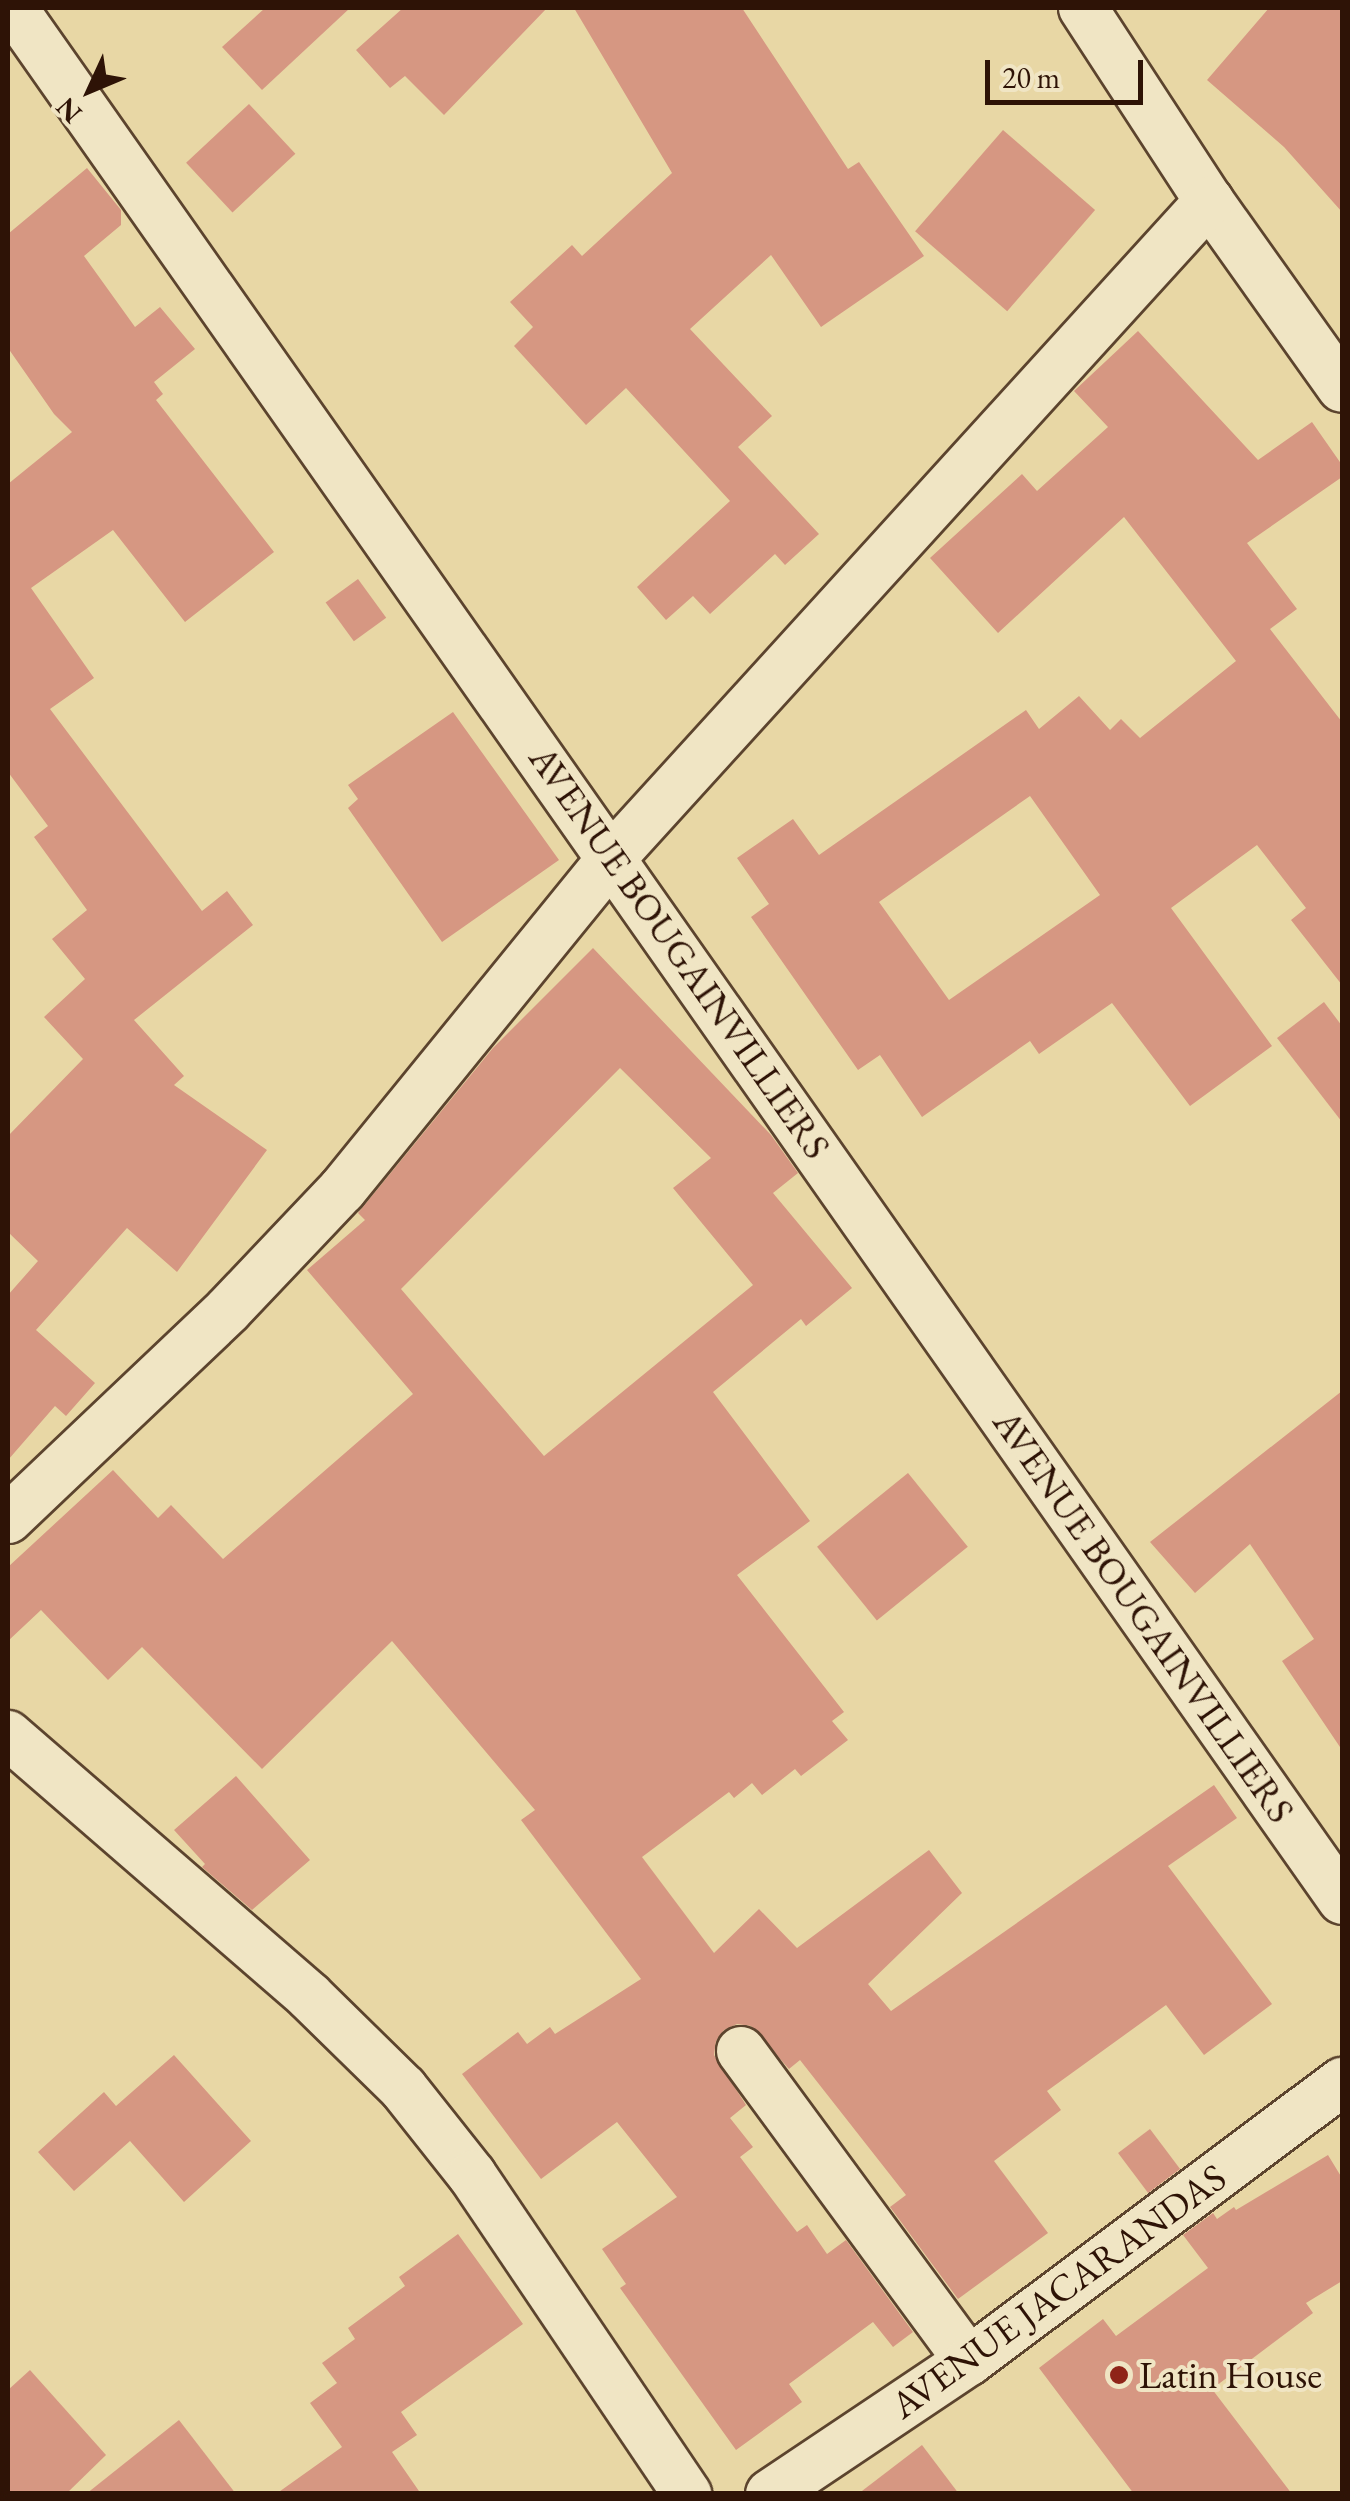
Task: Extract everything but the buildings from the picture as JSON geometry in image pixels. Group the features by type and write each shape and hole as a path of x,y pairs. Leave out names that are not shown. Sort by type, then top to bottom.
{"street":[{"name":"AVENUE BOUGAINVILLIERS","path":"13,8 613,856 1342,1900"},
{"path":"1083,8 1209,201 1342,388"},
{"path":"8,1518 228,1310 342,1190 613,856 1209,201"},
{"path":"8,1735 309,1996 403,2088 472,2175 687,2494"},
{"path":"740,2051 969,2361"},
{"name":"AVENUE JACARANDAS","path":"770,2494 969,2361 1342,2082"}],"place":[{"name":"Latin House","path":"1119,2375"}]}
